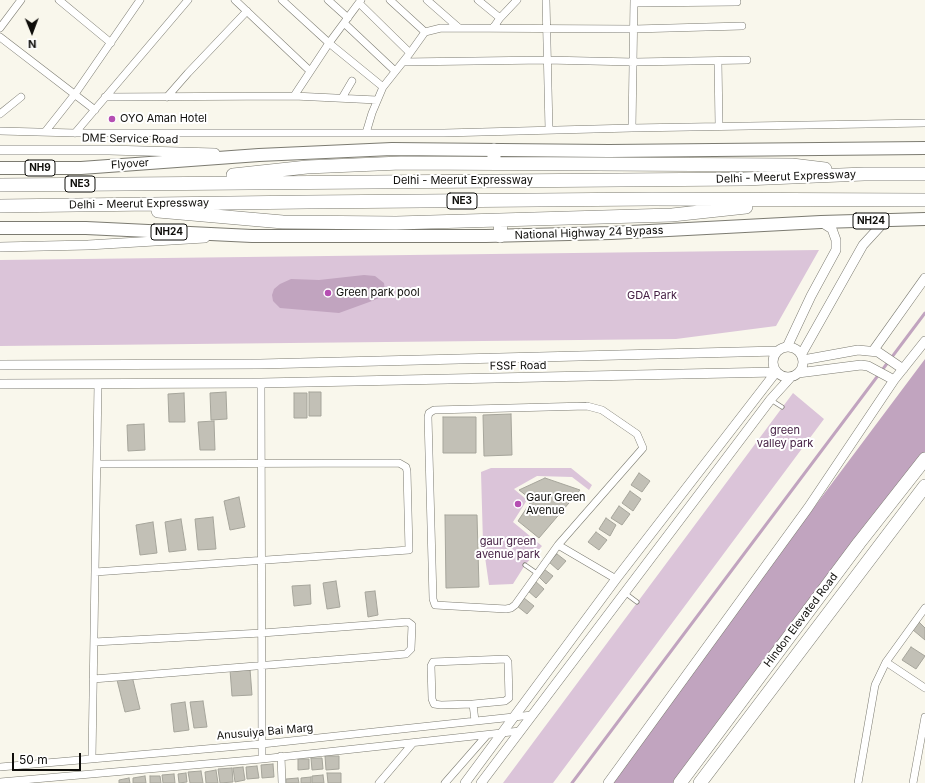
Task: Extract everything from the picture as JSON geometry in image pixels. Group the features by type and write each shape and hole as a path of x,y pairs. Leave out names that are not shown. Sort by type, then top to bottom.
{"highway":[{"name":"Flyover","path":"0,168 81,168 259,155 392,149 494,157 925,148"},
{"path":"160,183 307,167 494,157 792,165 864,174"},
{"name":"Delhi - Meerut Expressway","path":"0,185 744,179 864,174 925,174"},
{"name":"Delhi - Meerut Expressway","path":"0,206 637,199 925,200"},
{"path":"89,205 283,222 396,223 672,215 808,200"},
{"name":"National Highway 24 Bypass","path":"252,236 500,236 923,219"},
{"path":"500,236 501,220"},
{"name":"NH24","path":"0,228 86,228 252,236"},
{"name":"Hindon Elevated Road","path":"680,783 859,543 925,459"},
{"name":"Hindon Elevated Road","path":"700,783 925,486"}],"street":[{"path":"0,28 21,0"},
{"path":"59,0 111,43"},
{"path":"45,132 75,94 140,0"},
{"path":"75,133 188,0"},
{"path":"235,0 310,71"},
{"path":"282,0 329,43 383,87"},
{"path":"328,0 395,70"},
{"path":"390,0 424,32"},
{"path":"427,0 459,28"},
{"path":"478,0 500,18"},
{"path":"494,28 500,18 517,0"},
{"path":"546,0 546,60 549,130"},
{"path":"294,96 329,43 360,2 410,53"},
{"path":"632,128 634,2 737,2"},
{"path":"167,97 247,11"},
{"path":"366,133 383,87 410,53 424,32 441,28 547,30 742,26"},
{"path":"0,37 95,110"},
{"path":"403,62 546,60 634,62 747,60"},
{"path":"718,61 719,126"},
{"path":"342,98 352,81"},
{"path":"105,97 244,98 294,96 377,100"},
{"path":"0,114 21,97"},
{"path":"0,131 22,133 451,133 719,126 925,123"},
{"name":"DME Service Road","path":"0,150 109,150 259,155"},
{"path":"802,357 863,245 885,221"},
{"path":"787,347 811,296 836,250 836,240 832,229 821,222"},
{"path":"0,247 88,245 252,236"},
{"path":"876,352 925,278"},
{"path":"608,783 808,508 891,378 903,369 925,341"},
{"path":"0,365 260,364 778,351 787,347 794,348 802,357 803,365 798,373"},
{"path":"802,357 858,350 876,352 903,369"},
{"path":"778,351 773,358 772,363 776,372 784,378 790,378"},
{"path":"481,783 771,399 790,378 798,373 861,365 868,366 891,378"},
{"path":"465,783 616,578 776,372"},
{"name":"FSSF Road","path":"0,384 260,383 776,372"},
{"path":"260,383 262,759"},
{"path":"92,758 98,384"},
{"path":"587,406 602,410 637,434 643,448 558,546 515,605 511,608 435,605 433,599 428,441 429,413 434,410 587,406"},
{"path":"95,572 409,550 408,471 406,467 399,463 97,464"},
{"path":"558,546 616,578"},
{"path":"858,783 875,685 886,662 925,608"},
{"path":"93,679 406,654 411,649 412,625 408,622 262,633 94,642"},
{"path":"506,659 508,662 508,700 473,704 434,704 432,699 431,666 433,662 506,659"},
{"path":"886,662 925,688"},
{"path":"473,704 475,721"},
{"name":"Anusuiya Bai Marg","path":"0,767 262,744 532,715"},
{"path":"913,783 925,717"},
{"path":"0,782 262,759 520,731"},
{"path":"446,783 487,735"},
{"path":"379,783 413,743"},
{"path":"281,756 282,783"}],"lane":[{"path":"771,399 782,408"},
{"path":"525,565 538,574"},
{"path":"624,592 638,602"}],"green space":[{"name":"GDA Park","path":"819,250 776,326 676,339 0,346 0,260"},
{"name":"green valley park","path":"793,393 824,419 553,783 503,783"},
{"name":"gaur green avenue park","path":"491,468 571,468 592,485 589,490 572,477 537,476 514,489 527,500 513,522 542,546 525,565 513,584 489,585 483,543 481,472"}],"shaded area":[{"name":"Green park pool","path":"364,275 375,276 384,283 385,291 381,297 339,313 280,308 273,301 272,295 274,289 280,284 291,279 319,280"},
{"path":"925,359 925,462 687,783 610,783 711,645"}],"building":[{"path":"226,392 227,419 211,420 210,393"},
{"path":"309,392 321,392 321,416 309,416"},
{"path":"184,393 185,422 169,422 168,394"},
{"path":"294,393 307,393 307,418 294,418"},
{"path":"511,414 512,455 484,456 483,415"},
{"path":"443,417 476,417 476,453 443,453"},
{"path":"214,421 215,450 200,450 198,422"},
{"path":"144,424 145,450 128,451 127,425"},
{"path":"639,473 650,481 642,492 631,485"},
{"path":"545,478 580,490 539,538 518,521 532,500 519,490"},
{"path":"630,491 641,499 633,511 622,503"},
{"path":"239,497 245,527 230,530 224,501"},
{"path":"619,506 630,514 622,525 611,518"},
{"path":"445,515 477,515 479,587 446,588"},
{"path":"213,517 216,549 198,550 195,519"},
{"path":"606,518 616,525 610,536 599,529"},
{"path":"181,519 186,550 169,552 165,522"},
{"path":"153,522 157,553 140,555 136,525"},
{"path":"596,532 607,540 599,550 588,542"},
{"path":"557,554 566,561 558,570 549,562"},
{"path":"544,569 553,576 546,584 538,576"},
{"path":"336,581 340,607 327,609 323,583"},
{"path":"535,581 544,589 536,598 527,590"},
{"path":"310,585 311,604 294,606 292,586"},
{"path":"375,591 378,615 368,617 365,592"},
{"path":"524,598 534,606 527,614 517,606"},
{"path":"919,622 925,628 925,640 913,630"},
{"path":"911,647 925,656 916,669 902,660"},
{"path":"250,669 252,695 232,696 230,670"},
{"path":"132,676 140,709 125,712 117,680"},
{"path":"203,701 207,727 194,728 190,702"},
{"path":"185,702 189,730 174,732 171,704"},
{"path":"325,756 339,756 339,769 326,770"},
{"path":"311,758 322,758 323,769 312,770"},
{"path":"298,759 309,759 309,769 298,770"},
{"path":"273,764 274,777 262,778 261,765"},
{"path":"257,766 259,778 247,779 246,767"},
{"path":"243,767 245,780 235,782 233,768"},
{"path":"232,768 233,782 220,783 218,769"},
{"path":"216,770 218,783 206,783 205,772"},
{"path":"201,771 203,783 190,783 188,772"},
{"path":"186,773 187,782 179,783 178,774"},
{"path":"327,773 341,773 341,783 328,783"},
{"path":"174,774 175,783 163,783 162,775"},
{"path":"323,775 324,783 312,783 312,776"},
{"path":"145,776 146,783 133,783 133,778"},
{"path":"150,776 160,776 161,783 150,783"},
{"path":"311,777 311,783 301,783 301,778"},
{"path":"129,778 130,783 119,783 119,780"},
{"path":"298,778 299,783 286,783 286,779"}],"waterway":[{"path":"572,783 925,313"}],"place":[{"name":"OYO Aman Hotel","path":"112,119"},
{"name":"Green park pool","path":"328,293"},
{"name":"Gaur Green Avenue","path":"518,504"}]}
